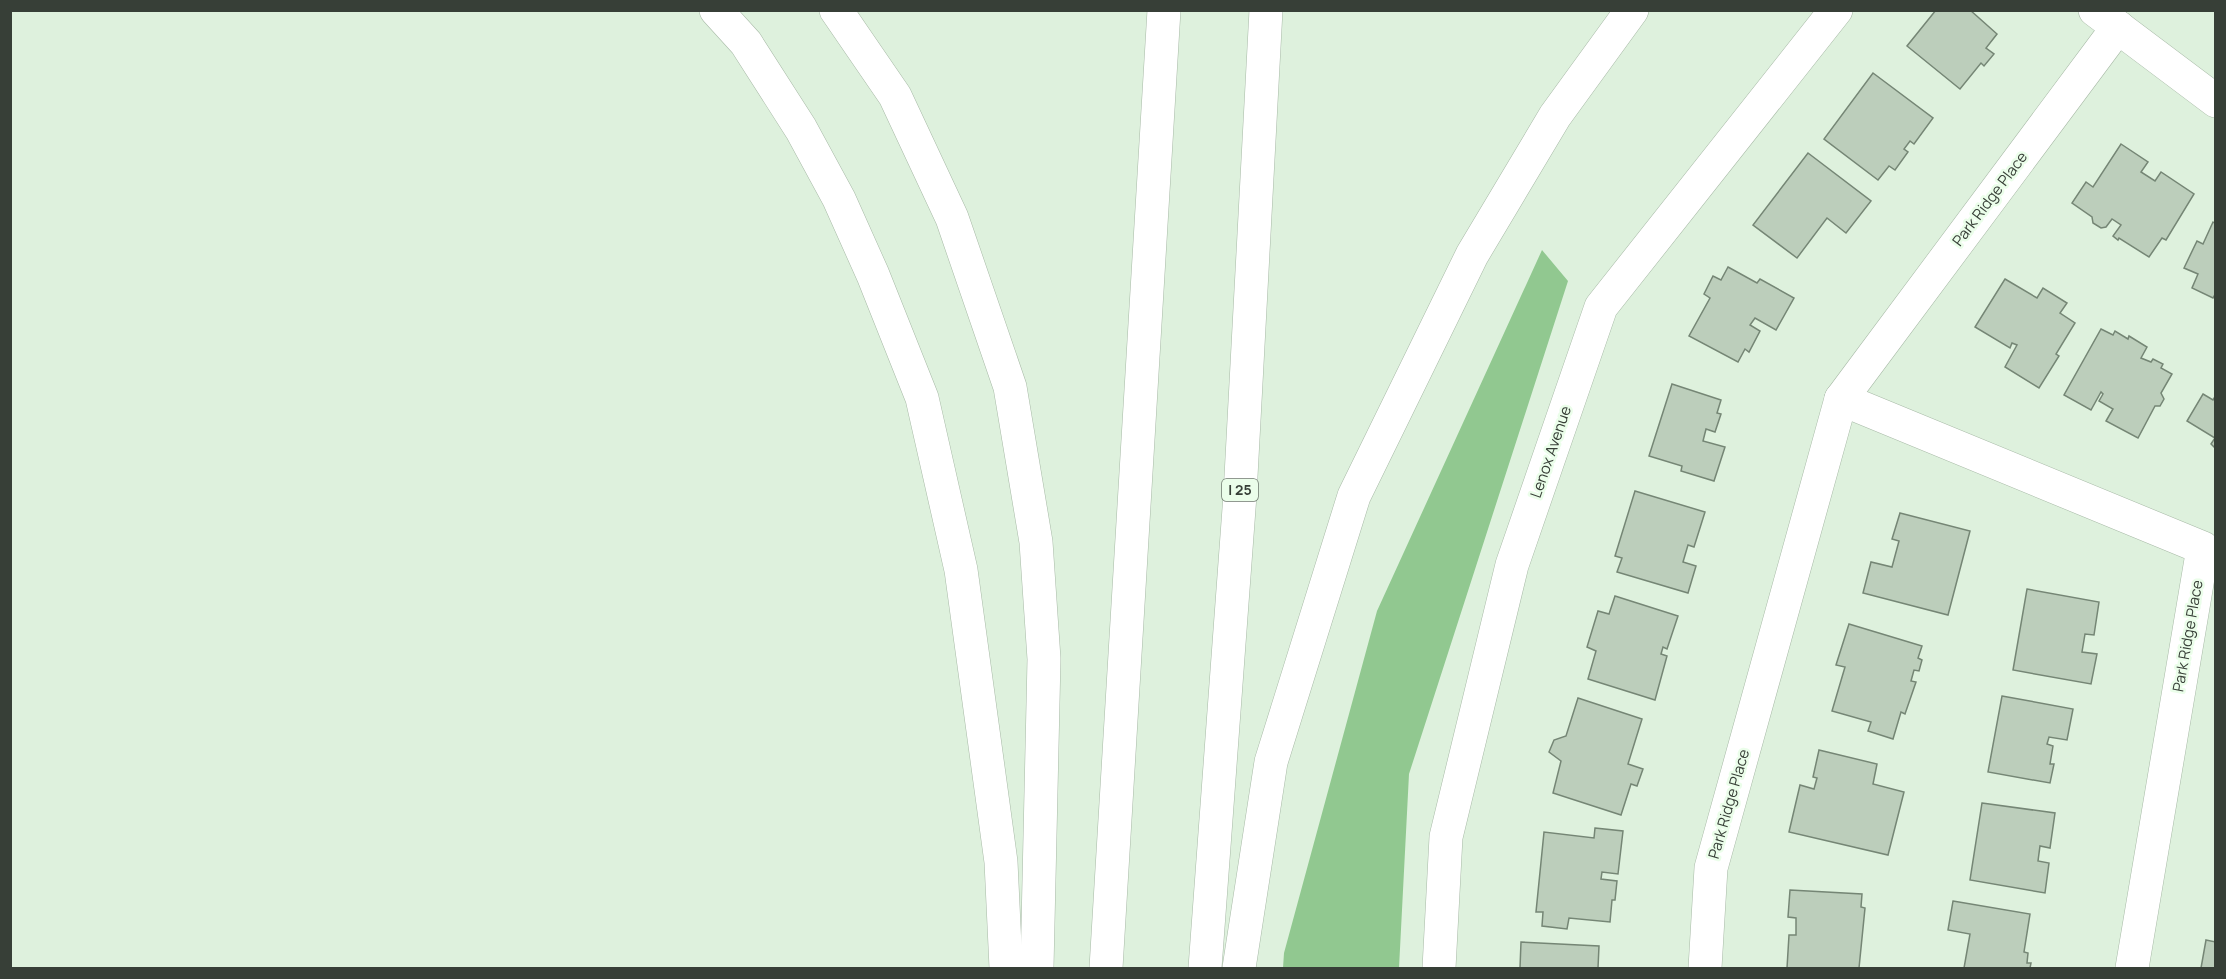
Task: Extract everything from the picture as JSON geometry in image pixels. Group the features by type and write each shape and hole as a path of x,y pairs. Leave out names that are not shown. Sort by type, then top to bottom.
{"main road":[{"path":"716,10 746,43 801,129 839,200 873,275 922,398 961,570 1001,862 1006,969"},
{"path":"836,10 895,96 947,207 1010,387 1036,542 1044,659 1037,969"},
{"path":"1106,969 1164,10"},
{"name":"I 25","path":"1205,969 1240,495 1266,10"},
{"path":"1239,969 1271,762 1354,496 1472,255 1555,116 1632,10"},
{"name":"Lenox Avenue","path":"1439,969 1446,837 1512,565 1601,307 1836,10"},
{"path":"2107,19 2216,101"},
{"name":"Park Ridge Place","path":"1705,969 1711,868 1841,399 2107,19"},
{"name":"Park Ridge Place","path":"1841,399 2203,548 2132,969"}],"green space":[{"path":"1542,250 1568,281 1409,774 1399,968 1283,968 1284,953 1377,611"}],"building":[{"path":"1936,10 1970,10 1997,34 1986,48 1994,54 1984,66 1981,63 1960,89 1907,46"},
{"path":"1873,73 1933,118 1914,144 1910,141 1904,149 1908,152 1895,170 1889,166 1878,180 1824,139"},
{"path":"2121,144 2148,162 2141,172 2155,181 2161,172 2194,194 2166,240 2162,238 2149,257 2113,236 2121,225 2112,219 2106,227 2101,228 2093,223 2092,217 2072,203 2086,182 2093,187"},
{"path":"1808,153 1871,201 1846,233 1827,218 1797,258 1753,225"},
{"path":"2213,222 2216,224 2216,293 2213,298 2192,288 2198,274 2184,268 2197,241 2203,244"},
{"path":"1728,267 1757,283 1760,279 1794,298 1776,330 1755,318 1750,325 1760,331 1749,352 1745,349 1738,362 1689,336 1710,298 1704,294 1713,276 1721,280"},
{"path":"2005,279 2037,298 2043,288 2067,303 2060,313 2075,323 2056,354 2059,356 2039,388 2005,367 2017,345 2012,343 2010,348 1975,327"},
{"path":"2101,329 2113,335 2115,331 2128,339 2129,336 2147,347 2141,358 2151,362 2153,359 2163,364 2161,368 2172,374 2161,393 2164,399 2160,406 2155,406 2138,438 2106,421 2113,409 2099,401 2103,394 2101,392 2091,410 2064,395"},
{"path":"1672,384 1721,400 1717,413 1721,414 1715,432 1706,429 1703,441 1725,447 1714,481 1681,471 1682,466 1649,456"},
{"path":"2203,394 2213,400 2216,395 2216,451 2211,444 2215,438 2187,421"},
{"path":"1635,491 1705,512 1694,547 1688,545 1683,562 1696,566 1688,593 1617,572 1622,558 1615,556"},
{"path":"1900,513 1970,531 1948,615 1863,593 1871,562 1892,567 1899,541 1892,539"},
{"path":"2027,589 2099,602 2094,635 2085,634 2082,652 2097,654 2091,684 2013,670"},
{"path":"1615,596 1678,616 1667,649 1663,647 1661,654 1667,656 1655,700 1588,679 1596,651 1587,647 1598,611 1609,614"},
{"path":"1849,624 1922,646 1918,658 1922,660 1919,671 1914,670 1911,681 1916,682 1905,714 1901,712 1893,739 1868,731 1871,722 1832,711 1845,667 1836,665"},
{"path":"2002,696 2073,709 2067,740 2049,737 2047,744 2053,746 2050,764 2054,764 2050,783 1988,772"},
{"path":"1578,698 1642,719 1628,764 1643,769 1637,786 1631,784 1621,815 1553,793 1561,761 1549,752 1554,740 1566,736"},
{"path":"1819,750 1877,764 1873,784 1904,792 1888,855 1789,832 1800,785 1814,789 1817,778 1813,777"},
{"path":"1982,803 2055,813 2050,848 2040,846 2038,861 2049,863 2045,893 1970,880"},
{"path":"1595,828 1623,831 1618,874 1602,872 1601,879 1617,881 1610,922 1569,918 1567,929 1542,926 1543,912 1536,912 1544,832 1594,838"},
{"path":"1790,890 1862,894 1861,907 1865,908 1859,968 1787,968 1789,935 1796,935 1796,918 1788,917"},
{"path":"1953,901 2030,914 2024,952 2028,953 2027,963 2031,963 2030,968 1964,968 1970,934 1948,930"},
{"path":"2206,940 2216,942 2216,968 2201,968"},
{"path":"1521,942 1599,946 1598,968 1520,968"}]}
